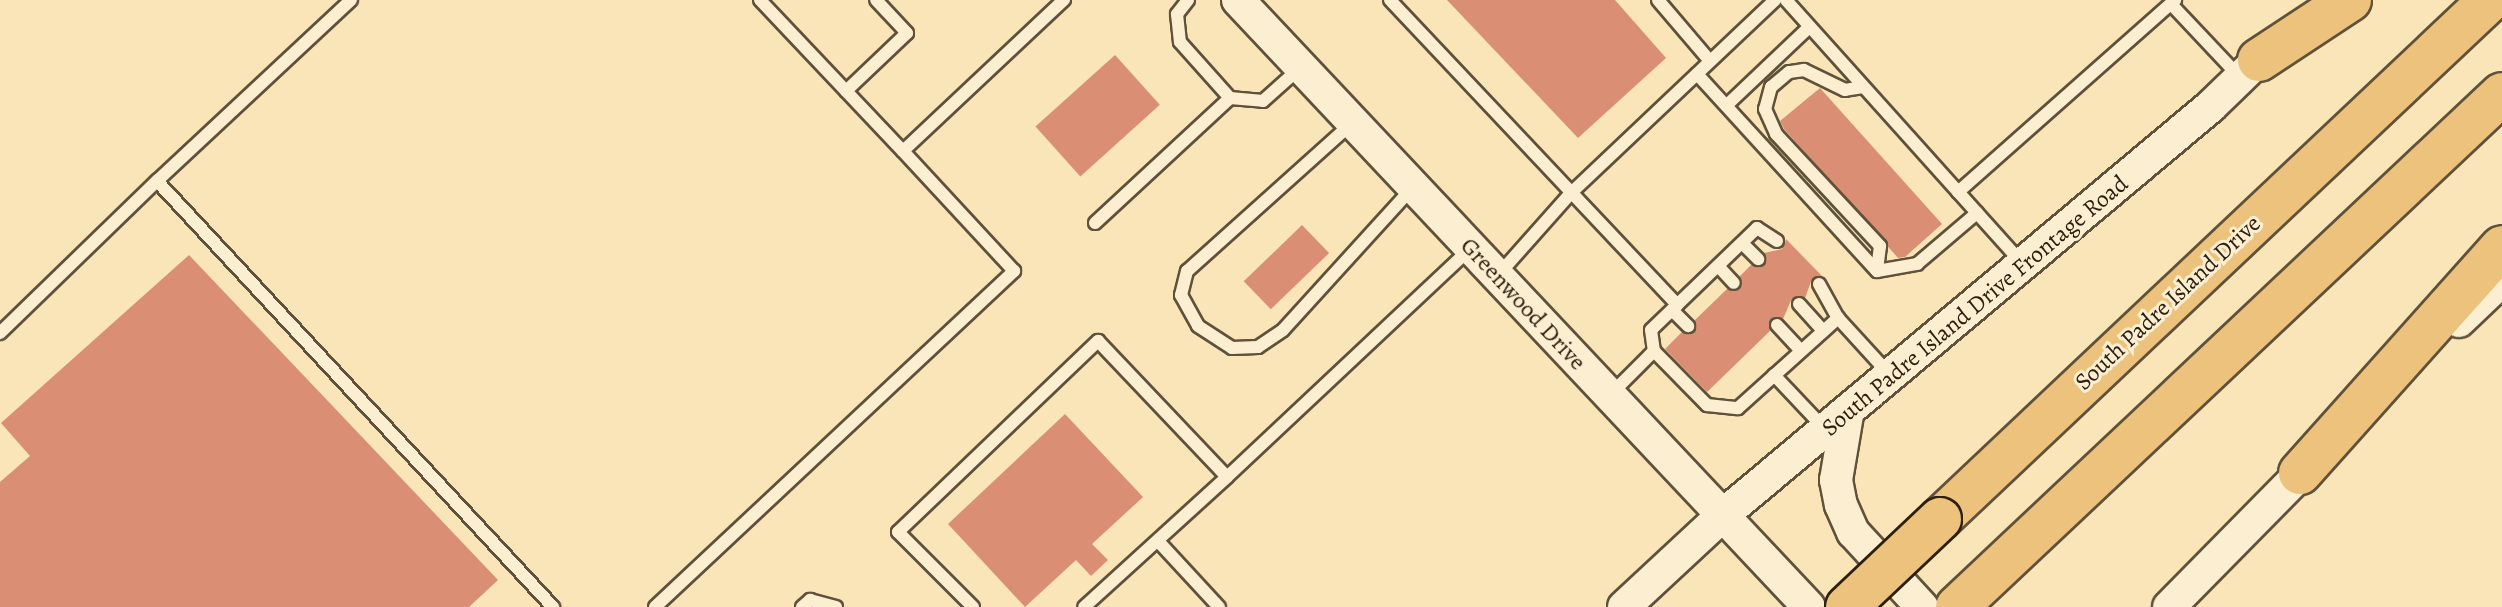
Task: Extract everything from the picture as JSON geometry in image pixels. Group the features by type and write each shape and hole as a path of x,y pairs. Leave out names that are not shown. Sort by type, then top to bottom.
{"highway":[{"path":"2250,69 2350,0"},
{"name":"South Padre Island Drive","path":"1847,607 2490,0"},
{"path":"1957,607 2502,94"},
{"path":"2300,473 2502,247"}],"main road":[{"name":"South Padre Island Drive Frontage Road","path":"1624,607 1722,516 1838,423 2250,69 2321,0"},
{"name":"Greenwood Drive","path":"1247,3 1301,67 1809,607"},
{"path":"2169,607 2300,473 2502,280"},
{"path":"1838,423 1836,480 1841,505 1853,532 1922,607"}],"lane":[{"path":"0,333 351,0"},
{"path":"655,607 1014,271 760,0"},
{"path":"846,91 907,33 876,0"},
{"path":"903,151 1064,0"},
{"path":"1188,0 1177,14 1180,42 1230,98 1246,105 1263,101 1301,67"},
{"path":"1390,0 1571,193 1675,307 1688,326"},
{"path":"1658,0 1710,61"},
{"path":"1497,276 1571,193 1775,0"},
{"path":"1786,0 2024,265"},
{"path":"1958,192 2173,2 2250,69"},
{"path":"1728,104 1808,28"},
{"path":"1863,87 1845,90 1804,70 1789,72 1771,87 1765,109 1776,134 1880,246 1877,271"},
{"path":"1697,74 1728,104 1739,124 1877,271"},
{"path":"1095,223 1230,98"},
{"path":"1353,122 1187,271 1181,295 1198,326 1232,348 1258,347 1283,330 1413,186"},
{"path":"157,181 553,607"},
{"path":"1877,271 1917,264 1977,213"},
{"path":"1777,241 1757,228 1651,330 1654,351 1707,405 1738,408 1838,318"},
{"path":"1742,243 1758,259"},
{"path":"1084,607 1471,248"},
{"path":"1718,266 1734,283"},
{"path":"1819,284 1838,318 1892,377"},
{"path":"1799,304 1823,331"},
{"path":"1777,325 1801,351"},
{"path":"973,607 898,532 1098,341 1227,477"},
{"path":"1609,396 1654,351"},
{"path":"1774,375 1838,423"},
{"path":"1158,541 1219,607"},
{"path":"802,607 810,600 836,607"}],"building":[{"path":"1447,0 1615,0 1666,58 1578,138"},
{"path":"1115,55 1160,105 1080,176 1035,127"},
{"path":"1820,88 1942,224 1905,257 1898,258 1784,129 1780,121"},
{"path":"1302,225 1329,253 1271,309 1244,281"},
{"path":"1786,239 1822,276 1812,279 1805,298 1792,298 1783,319 1770,319 1770,331 1707,392 1665,349 1682,332 1694,333 1695,320 1727,289 1740,290 1740,276 1751,265 1764,266 1764,253 1782,249"},
{"path":"189,255 498,580 469,607 0,607 0,482 30,456 1,423"},
{"path":"1065,414 1143,497 1092,544 1108,560 1091,576 1076,560 1025,607 948,524"}]}
